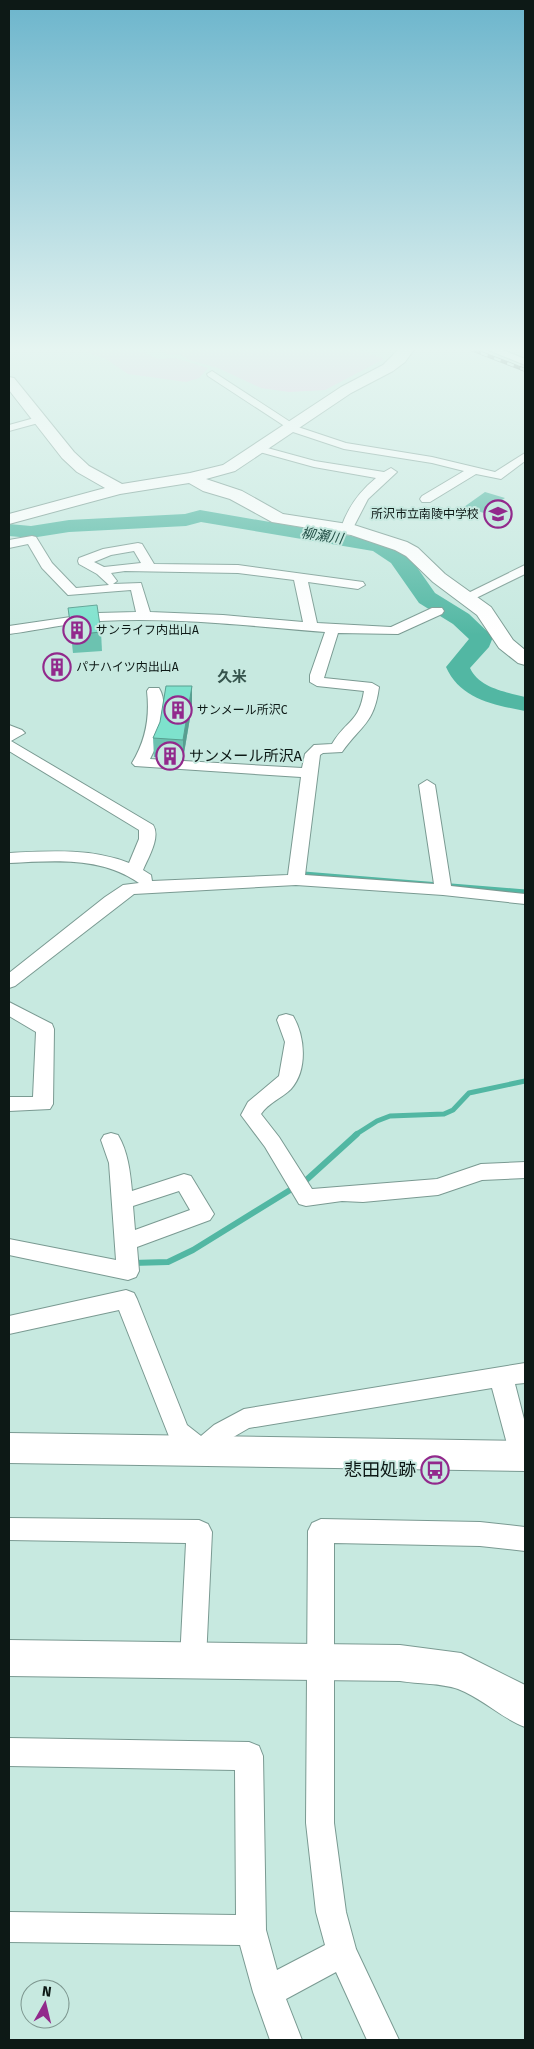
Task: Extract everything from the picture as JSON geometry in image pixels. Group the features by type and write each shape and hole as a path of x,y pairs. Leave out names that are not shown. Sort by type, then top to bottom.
{"street":[{"path":"57,444 83,468 119,489"},
{"path":"9,519 119,489 191,478 229,468 268,444"},
{"path":"337,444 412,457 498,476 525,456"},
{"path":"260,449 314,464 386,476"},
{"path":"347,528 352,512 364,492 412,457"},
{"path":"426,499 475,470"},
{"path":"191,478 197,482 236,495 278,518 347,528 376,536 401,546 412,552 448,586 467,597 488,617 506,644 525,658"},
{"path":"9,544 32,540 47,565 73,592 136,586 144,616"},
{"path":"115,588 102,571 84,561 108,552 138,547 150,568"},
{"path":"102,571 125,567 238,569 358,585"},
{"path":"467,597 525,569"},
{"path":"300,576 310,627"},
{"path":"9,630 98,617 144,616 223,618 332,629 398,630 437,611"},
{"path":"296,880 306,822 304,810 313,754 319,748 337,748 346,734 362,722 369,706 372,687 317,682 317,675 332,629"},
{"path":"154,691 156,704 154,734 140,764 309,773"},
{"path":"9,729 17,733 9,737"},
{"path":"9,745 147,828 147,839 135,870"},
{"path":"428,785 443,890"},
{"path":"9,858 59,855 88,858 135,870 153,886"},
{"path":"9,982 111,901 129,889 153,886 325,880 525,899"},
{"path":"9,1008 45,1029 43,1104 9,1104"},
{"path":"286,1020 294,1042 288,1076 284,1084 255,1107 251,1115 272,1142 306,1198 342,1193 363,1194 438,1187 481,1172 525,1170"},
{"path":"9,1247 128,1271 124,1201 119,1163 111,1140"},
{"path":"124,1201 184,1182 203,1214 126,1242"},
{"path":"9,1326 126,1299 178,1432 202,1451"},
{"path":"202,1451 222,1432 244,1419 525,1373"},
{"path":"9,1448 524,1455 502,1377"},
{"path":"9,1529 199,1532 193,1660"},
{"path":"383,2040 342,1952 332,1912 320,1822 321,1532 480,1534 525,1539"},
{"path":"9,1658 400,1663 461,1671 502,1692 525,1708"},
{"path":"9,1752 249,1756 251,1930 268,1992 286,2040"},
{"path":"9,1927 251,1930"},
{"path":"268,1992 342,1952"}],"shaded area":[{"path":"485,492 505,498 484,513 464,507"}],"building":[{"path":"97,605 101,632 72,635 68,608"},
{"path":"166,686 192,686 183,740 153,738 160,722"}],"waterway":[{"name":"柳瀬川","path":"9,530 31,532 69,526 186,520 200,516 379,546 399,558 427,598 461,619 481,637 481,642 458,667 468,683 476,689 496,697 525,704"},
{"path":"304,874 525,892"},
{"path":"355,1135 377,1121 390,1116 444,1114 453,1110 469,1093 525,1081"},
{"path":"303,1183 357,1134"},
{"path":"132,1263 168,1262 193,1250 295,1187"}],"place":[{"name":"所沢市立南陵中学校","path":"498,514"},
{"name":"サンライフ内出山A","path":"77,630"},
{"name":"パナハイツ内出山A","path":"57,667"},
{"name":"サンメール所沢C","path":"178,710"},
{"name":"サンメール所沢A","path":"170,756"},
{"name":"悲田処跡","path":"435,1470"}],"district":[{"name":"久米","path":"232,677"}]}
